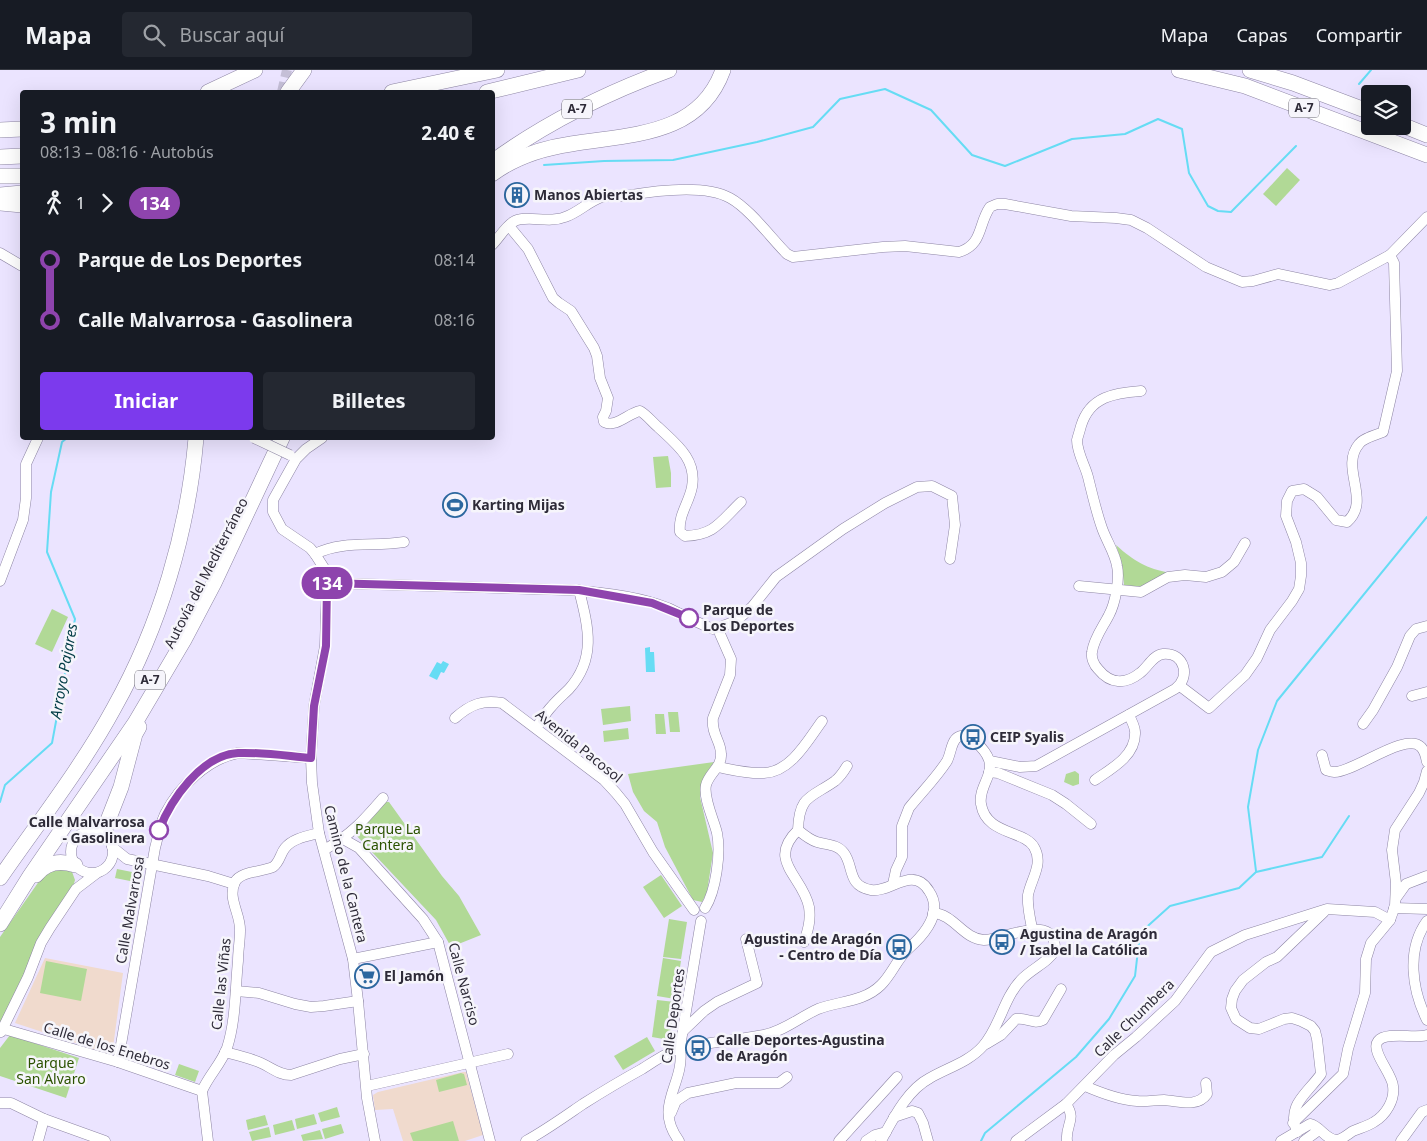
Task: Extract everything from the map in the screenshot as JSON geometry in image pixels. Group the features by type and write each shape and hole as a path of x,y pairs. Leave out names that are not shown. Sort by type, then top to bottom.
{"highway":[{"path":"212,90 255,70"},
{"path":"408,89 419,81 452,70"},
{"path":"403,90 497,70"},
{"path":"495,90 578,70"},
{"name":"A-7","path":"495,160 562,117 606,95 669,70"},
{"path":"495,172 515,160 548,149 569,144 642,134 679,121 692,114 703,104 713,92 723,70"},
{"name":"A-7","path":"1179,70 1246,86 1427,155"},
{"name":"A-7","path":"1250,70 1293,83 1361,109"},
{"path":"289,90 302,72"},
{"path":"0,130 20,129"},
{"path":"1411,129 1427,135"},
{"path":"0,156 20,156"},
{"path":"0,176 20,176"},
{"path":"0,194 20,193"},
{"path":"0,203 20,205"},
{"path":"189,440 190,482"},
{"name":"Autovía del Mediterráneo","path":"0,878 96,738 114,708 143,650 173,564 183,522 194,462 196,440"},
{"name":"Autovía del Mediterráneo","path":"6,906 169,648 219,551 271,440"},
{"path":"0,924 6,906 30,876 115,753 184,640 214,583 281,440"},
{"path":"109,842 105,828 121,787 135,734 149,709 153,693"},
{"path":"6,906 47,864 67,862 76,866"}],"street":[{"path":"495,242 513,222 526,218 553,221 567,217 604,197 646,192 704,191 729,197 738,203 793,257 890,246 959,252 966,250 978,237 990,207 997,204 1005,204 1071,216 1131,220 1147,228 1206,267 1242,282 1278,274 1330,285 1338,283 1390,256 1427,217"},
{"path":"509,226 528,250 554,298 571,311 594,348 600,378 608,398 603,417 604,422 614,423 631,414 640,412 681,448 688,458 692,470 692,488 681,515 680,532 684,536 707,533 715,528 740,502"},
{"path":"0,253 20,265"},
{"path":"1182,683 1211,706 1245,675 1258,658 1270,630 1299,589 1302,576 1301,563 1296,542 1286,516 1287,501 1292,491 1304,489 1317,497 1336,520 1347,522 1354,515 1357,504 1352,457 1359,443 1383,432 1397,372 1394,263 1390,256"},
{"path":"989,766 1036,766 1129,715 1182,683 1185,672 1182,661 1175,656 1158,655 1140,673 1127,680 1114,681 1105,678 1096,667 1091,655 1093,644 1110,613 1116,590 1118,567 1101,526 1077,440 1084,418 1093,405 1106,396 1141,391"},
{"path":"0,581 23,520 26,498 26,464 37,440"},
{"path":"258,440 293,457"},
{"path":"319,440 293,457 273,500 273,512 282,528 316,554 327,548 338,546 386,545 404,542"},
{"path":"719,630 736,621 752,607 776,577 808,552 884,503 917,487 932,486 952,496 955,525 950,559"},
{"path":"1079,586 1141,592 1168,577 1185,575 1206,577 1222,572 1234,562 1245,543"},
{"name":"Camino de la Cantera","path":"316,554 324,568 327,583 326,646 314,706 311,758 312,783 320,833 353,959 375,1141"},
{"path":"327,583 579,590 652,603 719,630 731,659 730,675 712,724 722,752 721,758 718,767 706,785 706,794 717,834 718,854 711,891 700,909"},
{"path":"536,728 551,706 574,682 584,661 588,636 587,623 579,590"},
{"path":"1363,724 1397,667 1410,636 1416,629 1427,626"},
{"path":"1412,696 1427,692"},
{"name":"Avenida Pacosol","path":"455,718 466,709 486,701 502,703 604,780 625,804 653,852 700,909"},
{"path":"1095,780 1114,768 1128,754 1136,732 1129,715"},
{"path":"718,767 743,772 766,773 781,768 795,757 822,720"},
{"path":"893,884 896,870 902,857 902,826 905,816 909,808 947,761 954,741 958,737 963,736 983,748 989,766 998,773 1052,795 1091,824"},
{"path":"1322,756 1326,770 1334,772 1390,749 1416,743 1425,753 1427,762"},
{"name":"Calle Malvarrosa","path":"118,1062 159,830 166,813 176,797 191,779 217,759 238,753 311,758"},
{"path":"804,942 810,920 809,905 803,890 787,866 784,852 788,840 798,830 798,813 804,802 815,792 837,780 847,766"},
{"path":"989,766 980,797 983,812 998,827 1030,842 1037,853 1038,868 1031,885 1028,902 1032,928"},
{"path":"1395,903 1392,840 1399,822 1419,793 1427,771"},
{"path":"324,850 344,839 383,798"},
{"path":"526,1141 680,1047 767,1034 786,1028 820,1008 861,998 881,984 899,958 927,931 933,913 933,898 929,890 922,883 914,880 902,880 880,890 870,890 861,886 854,880 844,852 836,846 807,838 798,830"},
{"path":"76,889 78,874 71,852 73,844 79,836 93,831 100,833 127,859"},
{"path":"2,1031 28,978 41,943 50,928 76,889 108,866 127,859 208,876 234,884 237,879 245,875 271,868 293,841 320,833"},
{"name":"Calle Narciso","path":"344,839 359,848 423,919 438,942 490,1141"},
{"path":"108,866 113,857 109,842"},
{"path":"76,866 86,872 97,873"},
{"path":"1280,1141 1295,1128 1343,1074 1364,993 1366,959 1371,943 1390,920 1395,903 1409,881 1427,876"},
{"name":"Calle las Viñas","path":"204,1087 220,1063 231,1030 236,990 240,922 232,893 234,884"},
{"path":"1395,903 1427,908"},
{"name":"Calle Deportes","path":"669,1122 670,1099 682,1065 680,1047 701,921 708,914 700,909"},
{"path":"1295,1128 1295,1108 1321,1074 1315,1031 1301,1021 1292,1018 1284,1019 1259,1029 1250,1028 1236,1019 1231,1008 1232,999 1243,980 1266,962 1277,957 1327,909"},
{"name":"Calle Chumbera","path":"1016,1141 1066,1104 1114,1055 1175,1001 1211,952 1245,936 1327,909 1375,912 1390,920"},
{"path":"933,913 946,916 964,931 983,940 1032,928 1049,934 1055,941 1055,950 1052,955 1029,971 1011,992 997,1032"},
{"path":"1427,921 1422,928 1418,940 1413,973 1421,1008 1427,1020"},
{"path":"684,1030 716,1002 757,983 746,939"},
{"path":"353,959 438,942"},
{"path":"866,1141 875,1135 883,1136 912,1093 928,1078 963,1061 983,1046 997,1032 1016,1019 1036,1022 1043,1020 1061,989"},
{"path":"236,990 260,992 295,1004 311,1006 358,1002"},
{"name":"Calle de los Enebros","path":"2,1031 204,1087"},
{"path":"1295,1128 1310,1124 1314,1125 1322,1135 1339,1140 1374,1122 1387,1109 1394,1089 1392,1077 1378,1056 1377,1042 1382,1038 1394,1036 1421,1037 1427,1035"},
{"path":"225,1052 263,1064 283,1075 291,1075 340,1059 364,1054"},
{"path":"367,1086 508,1054"},
{"path":"679,1141 672,1131 669,1122 676,1102 688,1093 736,1083 779,1083 787,1077"},
{"path":"839,1141 897,1077"},
{"path":"1085,1086 1102,1094 1128,1100 1166,1100 1179,1103 1204,1099 1207,1094 1206,1083"},
{"path":"204,1087 208,1141"},
{"path":"0,1104 11,1103 91,1139 105,1141"},
{"path":"1066,1104 1071,1111 1072,1117 1066,1134 1067,1141"},
{"path":"1401,1141 1422,1112 1427,1110"},
{"path":"894,1118 912,1111 918,1113 928,1141"},
{"path":"38,1141 44,1119"},
{"path":"1304,1141 1322,1135"}],"shaded area":[{"path":"45,958 123,973 112,1055 15,1023"},
{"path":"466,1072 483,1135 465,1141 403,1141 393,1109 375,1110 373,1095 378,1092"}],"green space":[{"path":"1287,168 1300,180 1276,206 1263,194"},
{"path":"668,456 671,487 656,488 653,457"},
{"path":"1116,545 1141,564 1170,573 1141,587 1124,585 1122,564"},
{"path":"52,609 68,617 52,652 35,644"},
{"path":"630,706 631,721 603,725 601,709"},
{"path":"668,712 678,712 680,732 670,732"},
{"path":"655,714 664,714 666,734 656,734"},
{"path":"628,728 629,739 604,742 603,731"},
{"path":"714,762 705,775 700,797 713,853 707,892 702,902 693,900 665,847 657,822 644,811 633,792 628,774"},
{"path":"1075,771 1079,774 1079,784 1073,786 1064,782 1066,774"},
{"name":"Parque La Cantera","path":"383,802 389,802 442,876 459,896 481,935 451,947 436,920 355,834"},
{"path":"54,867 71,869 75,880 73,887 24,976 0,1025 0,937 42,877"},
{"path":"117,869 137,873 135,882 115,878"},
{"path":"661,875 682,906 664,918 643,887"},
{"path":"669,919 687,922 681,959 663,957"},
{"path":"663,958 681,961 675,999 657,996"},
{"path":"46,961 87,969 81,1001 40,993"},
{"path":"657,1000 675,1002 669,1040 652,1037"},
{"name":"Parque San Alvaro","path":"10,1035 79,1058 66,1098 0,1076 0,1048"},
{"path":"647,1037 655,1051 623,1070 614,1056"},
{"path":"179,1064 199,1071 195,1082 175,1075"},
{"path":"461,1073 464,1074 467,1085 439,1092 436,1080"},
{"path":"337,1107 340,1117 321,1122 318,1113"},
{"path":"314,1114 317,1124 297,1129 295,1119"},
{"path":"265,1115 268,1125 248,1130 246,1120"},
{"path":"292,1120 295,1130 275,1135 273,1125"},
{"path":"453,1121 459,1141 413,1141 410,1133"},
{"path":"341,1124 344,1133 325,1139 322,1129"},
{"path":"269,1127 271,1137 252,1141 249,1132"},
{"path":"320,1130 323,1139 303,1141 301,1135"}],"water":[{"path":"650,647 650,652 654,652 655,672 646,672 645,648"},
{"path":"443,661 449,664 444,673 441,672 437,680 429,676 437,662 441,664"}],"waterway":[{"path":"1359,84 1371,70"},
{"path":"544,165 604,161 673,160 757,142 813,127 840,99 885,89 931,110 972,155 1005,166 1072,139 1125,134 1158,119 1182,129 1189,173 1208,206 1218,211 1231,212 1296,146"},
{"name":"Arroyo Pajares","path":"0,802 5,785 52,743 75,619 47,552 51,492 62,442 64,440"},
{"path":"1256,871 1248,807 1258,750 1277,701 1427,517"},
{"path":"981,1141 985,1133 1076,1057 1109,1019 1135,976 1140,933 1170,906 1239,888 1256,872 1322,857 1349,816"}],"tunnel":[{"path":"282,90 287,70"}],"bus line":[{"name":"134","path":"159,830 166,813 176,797 191,779 217,759 238,753 311,758 314,706 326,646 327,583 579,590 652,603 689,618"}],"place":[{"name":"Manos Abiertas","path":"517,195"},
{"name":"Karting Mijas","path":"455,505"},
{"name":"Parque de Los Deportes","path":"689,618"},
{"name":"CEIP Syalis","path":"973,737"},
{"name":"Calle Malvarrosa - Gasolinera","path":"159,830"},
{"name":"Agustina de Aragón / Isabel la Católica","path":"1002,942"},
{"name":"Agustina de Aragón - Centro de Día","path":"899,947"},
{"name":"El Jamón","path":"367,976"},
{"name":"Calle Deportes-Agustina de Aragón","path":"698,1048"}]}
